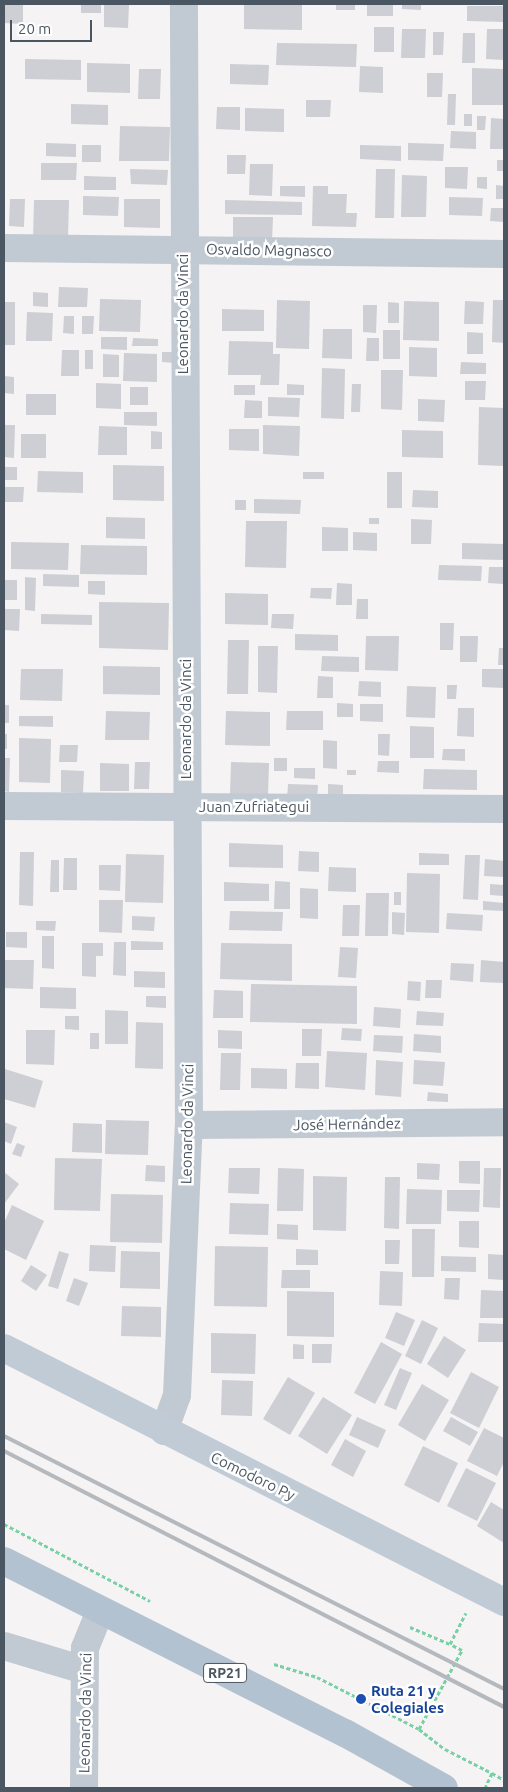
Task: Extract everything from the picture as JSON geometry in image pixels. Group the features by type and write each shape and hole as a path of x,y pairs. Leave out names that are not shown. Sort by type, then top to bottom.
{"main road":[{"name":"Comodoro Py","path":"4,1348 164,1431 504,1602"},
{"name":"RP21","path":"4,1561 345,1734 444,1788"}],"street":[{"name":"Leonardo da Vinci","path":"164,1431 177,1395 189,1125 183,248 184,4"},
{"name":"Osvaldo Magnasco","path":"4,248 183,248 504,254"},
{"name":"Juan Zufriategui","path":"4,806 504,809"},
{"name":"José Hernández","path":"189,1125 504,1122"},
{"name":"Leonardo da Vinci","path":"84,1788 85,1648 100,1611"},
{"path":"4,1646 84,1670"}],"path":[{"path":"4,1524 159,1606"},
{"path":"450,1644 479,1588"},
{"path":"410,1627 462,1650 419,1729"},
{"path":"272,1663 317,1678 419,1729 445,1749 504,1780"},
{"path":"485,1788 492,1773"}],"building":[{"path":"4,4 23,4 23,24 4,23"},
{"path":"81,4 101,4 101,13 81,13"},
{"path":"104,4 129,4 128,28 104,27"},
{"path":"244,4 302,4 302,30 244,29"},
{"path":"336,4 355,4 355,10 336,10"},
{"path":"367,4 393,4 393,16 367,16"},
{"path":"402,4 421,4 421,10 402,9"},
{"path":"467,6 504,6 504,22 467,21"},
{"path":"374,27 394,27 394,52 374,52"},
{"path":"402,29 426,29 425,58 401,58"},
{"path":"487,29 504,29 504,60 486,59"},
{"path":"433,32 444,32 443,55 433,55"},
{"path":"463,33 475,33 475,63 462,63"},
{"path":"277,43 357,44 356,67 276,65"},
{"path":"25,59 81,60 81,80 25,79"},
{"path":"87,63 130,64 130,93 87,92"},
{"path":"230,64 269,65 268,85 230,84"},
{"path":"360,66 383,67 383,93 359,92"},
{"path":"472,68 504,69 504,105 472,105"},
{"path":"139,69 161,69 160,99 138,99"},
{"path":"427,73 443,73 442,97 427,97"},
{"path":"448,94 456,94 455,125 447,125"},
{"path":"306,100 331,100 330,117 306,117"},
{"path":"71,104 108,105 108,125 71,124"},
{"path":"217,107 240,107 240,130 216,129"},
{"path":"245,108 284,109 284,132 245,131"},
{"path":"464,114 472,114 472,126 464,126"},
{"path":"477,116 486,116 485,130 477,130"},
{"path":"491,118 504,119 504,149 490,149"},
{"path":"120,126 170,127 169,161 119,161"},
{"path":"451,131 476,132 476,149 450,148"},
{"path":"46,143 76,144 76,157 46,156"},
{"path":"408,143 444,144 443,161 408,160"},
{"path":"82,145 101,145 101,162 82,162"},
{"path":"360,145 401,146 401,161 360,159"},
{"path":"227,155 246,155 245,174 227,174"},
{"path":"497,160 504,160 504,171 497,171"},
{"path":"41,163 77,163 76,180 41,180"},
{"path":"250,164 273,164 272,196 249,195"},
{"path":"445,167 468,167 467,189 445,188"},
{"path":"130,169 168,170 167,185 131,184"},
{"path":"376,169 395,169 394,218 375,218"},
{"path":"402,175 427,176 426,217 401,217"},
{"path":"84,176 116,177 116,190 84,190"},
{"path":"477,177 487,177 487,189 477,188"},
{"path":"496,185 504,186 504,199 496,199"},
{"path":"280,186 305,186 305,197 280,196"},
{"path":"313,186 328,186 328,194 347,194 346,213 357,213 356,227 312,226"},
{"path":"83,196 119,197 118,216 83,215"},
{"path":"449,197 483,198 482,216 449,215"},
{"path":"10,199 25,199 24,227 9,226"},
{"path":"124,199 160,199 160,228 124,227"},
{"path":"34,200 69,200 68,240 33,239"},
{"path":"225,200 302,202 302,215 225,214"},
{"path":"491,208 504,208 504,222 490,221"},
{"path":"233,217 273,217 272,241 233,240"},
{"path":"59,287 88,288 87,307 58,307"},
{"path":"33,292 48,293 48,307 33,306"},
{"path":"100,299 141,300 140,332 99,331"},
{"path":"277,300 310,301 309,349 276,348"},
{"path":"493,300 504,300 504,343 492,342"},
{"path":"404,301 439,302 439,341 403,340"},
{"path":"465,301 484,302 483,324 464,324"},
{"path":"4,302 15,302 15,345 4,345"},
{"path":"388,302 399,303 399,323 388,323"},
{"path":"363,305 377,305 376,333 363,332"},
{"path":"222,309 264,310 264,331 222,331"},
{"path":"27,312 53,313 52,341 26,341"},
{"path":"64,316 74,316 74,334 63,333"},
{"path":"82,316 94,316 93,334 82,334"},
{"path":"323,329 352,329 352,359 322,358"},
{"path":"383,330 400,330 400,359 383,359"},
{"path":"467,332 483,333 483,354 467,354"},
{"path":"101,337 127,337 127,350 101,349"},
{"path":"133,338 158,339 158,346 132,346"},
{"path":"367,338 379,338 379,361 366,361"},
{"path":"229,341 273,342 273,354 280,354 279,385 260,385 261,375 228,375"},
{"path":"409,347 437,348 437,377 409,376"},
{"path":"62,350 79,350 79,376 61,376"},
{"path":"85,350 93,350 93,369 85,369"},
{"path":"162,352 174,352 174,363 162,362"},
{"path":"124,353 157,354 157,382 123,381"},
{"path":"103,354 119,355 119,377 103,377"},
{"path":"461,362 486,363 486,374 460,374"},
{"path":"322,368 345,369 344,419 321,418"},
{"path":"381,370 403,370 402,410 381,409"},
{"path":"4,376 14,377 14,394 4,393"},
{"path":"465,381 486,381 485,400 465,400"},
{"path":"96,383 121,384 121,409 96,408"},
{"path":"287,384 304,385 304,395 287,395"},
{"path":"352,384 361,384 360,412 351,412"},
{"path":"234,385 255,385 255,395 234,395"},
{"path":"130,387 148,387 148,405 130,405"},
{"path":"26,394 56,394 56,415 26,415"},
{"path":"268,397 300,398 299,417 268,416"},
{"path":"418,399 445,400 444,422 418,421"},
{"path":"245,400 262,401 262,418 244,418"},
{"path":"479,407 504,408 504,466 478,465"},
{"path":"124,412 157,412 157,426 124,425"},
{"path":"4,425 15,425 14,458 4,457"},
{"path":"263,425 300,426 299,456 263,454"},
{"path":"99,426 127,427 127,455 98,455"},
{"path":"229,429 259,429 259,451 229,450"},
{"path":"402,430 443,431 443,458 402,457"},
{"path":"151,431 162,432 162,449 151,449"},
{"path":"21,434 46,434 46,458 21,458"},
{"path":"113,465 164,466 164,501 113,500"},
{"path":"4,467 17,467 17,480 4,480"},
{"path":"38,471 83,472 83,493 37,492"},
{"path":"303,472 324,472 324,479 303,479"},
{"path":"387,472 402,472 402,508 387,508"},
{"path":"4,487 24,487 23,502 4,502"},
{"path":"413,490 438,491 438,508 412,507"},
{"path":"254,499 301,500 300,514 254,513"},
{"path":"235,500 246,500 246,510 235,510"},
{"path":"106,517 145,518 145,539 106,538"},
{"path":"369,518 379,518 379,524 369,524"},
{"path":"411,519 432,520 431,544 411,544"},
{"path":"246,521 287,521 286,568 245,567"},
{"path":"322,527 348,528 348,551 322,551"},
{"path":"353,532 377,533 377,551 353,550"},
{"path":"11,542 69,543 68,570 11,569"},
{"path":"462,543 504,544 504,560 462,559"},
{"path":"81,545 147,546 147,575 80,574"},
{"path":"439,565 482,566 481,581 438,580"},
{"path":"489,567 504,567 504,584 488,583"},
{"path":"43,574 79,575 79,587 43,586"},
{"path":"25,577 36,578 35,611 25,610"},
{"path":"4,580 17,580 17,600 4,600"},
{"path":"88,581 105,581 105,595 88,594"},
{"path":"337,583 352,584 352,605 336,605"},
{"path":"311,588 332,588 331,599 310,598"},
{"path":"225,593 268,594 268,625 225,624"},
{"path":"357,599 368,599 368,619 356,619"},
{"path":"99,602 169,603 168,650 99,648"},
{"path":"4,609 20,609 19,631 4,630"},
{"path":"41,614 92,615 92,625 41,624"},
{"path":"272,614 294,614 293,629 271,628"},
{"path":"440,623 454,623 453,650 440,650"},
{"path":"295,634 338,635 338,651 295,650"},
{"path":"366,636 399,636 398,671 365,670"},
{"path":"460,636 478,636 477,662 460,662"},
{"path":"228,640 249,640 248,694 227,694"},
{"path":"258,646 278,646 277,693 258,692"},
{"path":"499,648 504,648 504,665 498,665"},
{"path":"322,656 359,657 359,672 321,671"},
{"path":"103,666 160,667 160,695 103,694"},
{"path":"21,669 63,669 62,701 20,700"},
{"path":"482,669 504,669 504,688 482,687"},
{"path":"318,676 333,677 333,698 317,698"},
{"path":"359,681 381,682 381,697 358,696"},
{"path":"447,685 457,685 456,699 447,699"},
{"path":"407,686 436,687 435,718 406,717"},
{"path":"337,703 353,704 353,717 337,717"},
{"path":"360,704 383,704 383,722 360,721"},
{"path":"4,705 9,705 9,723 4,723"},
{"path":"458,708 474,708 474,737 457,736"},
{"path":"106,711 150,712 149,740 105,740"},
{"path":"226,711 270,712 270,746 225,745"},
{"path":"287,711 323,711 323,730 286,730"},
{"path":"19,716 53,716 53,727 19,726"},
{"path":"410,726 434,727 434,758 410,758"},
{"path":"4,734 7,734 7,749 4,749"},
{"path":"378,734 390,734 389,756 378,755"},
{"path":"19,738 51,739 50,783 19,782"},
{"path":"323,740 337,741 337,769 323,768"},
{"path":"60,745 78,745 77,762 59,762"},
{"path":"443,749 465,749 465,761 442,760"},
{"path":"4,758 10,758 9,792 4,791"},
{"path":"274,758 287,758 287,771 274,771"},
{"path":"378,761 399,761 399,773 377,772"},
{"path":"135,762 150,762 149,789 134,789"},
{"path":"231,762 269,763 268,796 230,795"},
{"path":"100,763 129,764 129,791 100,791"},
{"path":"294,768 315,768 315,779 294,778"},
{"path":"424,769 477,770 477,790 423,789"},
{"path":"61,770 84,771 83,793 61,792"},
{"path":"347,770 356,770 356,775 347,775"},
{"path":"288,784 318,785 317,800 287,799"},
{"path":"328,784 343,785 343,800 328,800"},
{"path":"229,843 283,845 283,868 229,867"},
{"path":"299,851 319,852 319,872 298,871"},
{"path":"20,852 34,852 33,906 19,905"},
{"path":"419,853 449,854 449,865 419,865"},
{"path":"126,854 164,855 163,903 125,902"},
{"path":"465,855 480,855 478,900 463,899"},
{"path":"64,858 77,858 77,890 63,890"},
{"path":"485,859 504,861 504,877 484,876"},
{"path":"51,860 59,860 59,892 50,892"},
{"path":"99,865 121,865 120,891 99,890"},
{"path":"329,867 356,868 356,892 328,891"},
{"path":"407,873 440,874 439,933 406,932"},
{"path":"275,881 290,882 290,909 274,909"},
{"path":"224,882 269,884 269,901 224,901"},
{"path":"490,884 504,885 504,896 490,895"},
{"path":"300,888 318,889 318,919 300,918"},
{"path":"394,892 401,892 401,905 394,905"},
{"path":"366,893 389,893 388,936 365,936"},
{"path":"99,900 123,900 122,933 99,932"},
{"path":"483,901 504,903 504,911 483,910"},
{"path":"343,905 360,905 359,936 342,936"},
{"path":"230,911 283,912 282,931 229,930"},
{"path":"392,912 405,913 404,935 392,934"},
{"path":"447,913 483,915 482,931 446,929"},
{"path":"132,916 155,917 154,931 132,930"},
{"path":"36,921 56,921 55,931 36,930"},
{"path":"6,932 27,932 27,948 6,947"},
{"path":"42,936 54,936 54,969 42,968"},
{"path":"131,941 163,942 163,950 131,950"},
{"path":"114,942 126,942 126,976 113,975"},
{"path":"82,943 103,943 103,956 96,956 96,977 82,976"},
{"path":"221,943 292,944 292,981 220,979"},
{"path":"340,947 358,948 356,978 338,977"},
{"path":"4,960 34,960 33,989 4,988"},
{"path":"481,960 504,962 504,983 480,982"},
{"path":"451,963 474,964 473,982 450,980"},
{"path":"134,971 165,972 165,988 134,987"},
{"path":"426,980 442,980 441,998 425,998"},
{"path":"408,981 421,982 420,1001 407,1000"},
{"path":"251,984 357,986 357,1024 250,1022"},
{"path":"40,987 76,988 76,1009 40,1008"},
{"path":"214,990 243,991 243,1018 213,1018"},
{"path":"146,996 166,996 166,1008 146,1007"},
{"path":"374,1007 401,1009 400,1028 373,1026"},
{"path":"105,1010 128,1011 128,1044 105,1044"},
{"path":"417,1011 444,1013 443,1026 416,1025"},
{"path":"65,1016 79,1016 79,1030 65,1029"},
{"path":"136,1022 163,1023 163,1069 135,1068"},
{"path":"342,1028 362,1029 361,1041 341,1040"},
{"path":"302,1029 322,1029 321,1056 302,1056"},
{"path":"26,1030 55,1030 54,1065 26,1064"},
{"path":"218,1030 242,1031 242,1049 218,1048"},
{"path":"90,1033 99,1033 99,1049 90,1049"},
{"path":"414,1034 441,1036 441,1053 413,1051"},
{"path":"374,1035 403,1036 402,1053 373,1051"},
{"path":"327,1051 367,1053 365,1090 325,1087"},
{"path":"221,1053 241,1053 240,1090 220,1090"},
{"path":"376,1060 403,1062 401,1097 375,1095"},
{"path":"414,1060 445,1062 443,1086 413,1084"},
{"path":"296,1063 319,1063 319,1089 295,1088"},
{"path":"251,1068 287,1069 287,1089 251,1088"},
{"path":"5,1069 43,1081 35,1108 4,1099"},
{"path":"428,1092 448,1094 448,1102 427,1101"},
{"path":"106,1120 149,1121 148,1155 105,1154"},
{"path":"4,1122 17,1127 11,1144 4,1141"},
{"path":"73,1123 102,1124 102,1153 72,1152"},
{"path":"17,1143 25,1146 21,1157 12,1154"},
{"path":"55,1158 102,1159 100,1211 54,1210"},
{"path":"459,1161 480,1161 480,1184 459,1183"},
{"path":"417,1163 440,1164 439,1180 417,1179"},
{"path":"146,1165 165,1166 165,1182 145,1181"},
{"path":"229,1168 260,1168 259,1194 228,1193"},
{"path":"278,1168 304,1169 303,1211 277,1211"},
{"path":"484,1168 501,1168 500,1208 483,1207"},
{"path":"4,1172 19,1184 4,1204"},
{"path":"313,1176 347,1177 346,1231 313,1230"},
{"path":"385,1177 400,1177 399,1229 384,1228"},
{"path":"407,1189 442,1190 441,1224 406,1224"},
{"path":"447,1190 480,1190 479,1212 447,1211"},
{"path":"111,1194 163,1195 162,1243 110,1242"},
{"path":"230,1203 269,1204 268,1235 229,1234"},
{"path":"12,1205 44,1221 26,1260 4,1249 4,1223"},
{"path":"459,1221 479,1221 479,1248 459,1247"},
{"path":"277,1224 298,1225 298,1240 277,1239"},
{"path":"412,1229 435,1229 434,1277 412,1277"},
{"path":"385,1240 400,1240 399,1264 385,1264"},
{"path":"90,1245 116,1246 115,1272 89,1271"},
{"path":"215,1246 268,1247 267,1307 214,1306"},
{"path":"296,1249 318,1250 318,1265 296,1265"},
{"path":"59,1251 69,1254 58,1289 48,1286"},
{"path":"121,1251 160,1252 160,1289 120,1288"},
{"path":"488,1254 504,1255 504,1280 488,1279"},
{"path":"441,1256 476,1257 476,1272 441,1271"},
{"path":"31,1265 47,1275 36,1291 21,1281"},
{"path":"282,1270 310,1270 310,1288 281,1288"},
{"path":"380,1271 403,1272 402,1306 379,1305"},
{"path":"74,1278 88,1283 79,1306 66,1301"},
{"path":"445,1278 460,1278 459,1300 444,1299"},
{"path":"481,1290 504,1291 504,1318 480,1318"},
{"path":"287,1291 334,1292 334,1337 287,1336"},
{"path":"122,1306 161,1307 161,1337 121,1336"},
{"path":"396,1312 415,1320 404,1346 385,1338"},
{"path":"422,1320 438,1328 421,1364 405,1356"},
{"path":"479,1323 504,1324 504,1342 478,1342"},
{"path":"211,1333 256,1334 255,1374 211,1373"},
{"path":"444,1336 466,1350 448,1378 427,1364"},
{"path":"381,1342 402,1354 375,1404 354,1393"},
{"path":"293,1344 304,1345 304,1359 293,1359"},
{"path":"312,1344 332,1344 331,1363 312,1363"},
{"path":"400,1368 412,1373 396,1410 384,1405"},
{"path":"471,1372 499,1387 479,1428 450,1413"},
{"path":"288,1377 315,1393 290,1435 263,1419"},
{"path":"222,1380 253,1381 252,1416 221,1415"},
{"path":"422,1384 449,1400 425,1441 398,1425"},
{"path":"323,1397 352,1415 327,1454 298,1436"},
{"path":"357,1417 386,1430 378,1448 349,1435"},
{"path":"451,1417 478,1432 470,1446 443,1431"},
{"path":"484,1428 504,1438 504,1462 497,1476 467,1461"},
{"path":"345,1439 366,1451 353,1477 331,1465"},
{"path":"423,1446 458,1463 439,1503 404,1485"},
{"path":"466,1468 496,1483 477,1521 447,1506"},
{"path":"491,1502 504,1510 504,1543 477,1526"}],"railway":[{"path":"4,1436 504,1689"},
{"path":"4,1451 504,1707"}],"place":[{"name":"Ruta 21 y Colegiales","path":"361,1699"}]}
